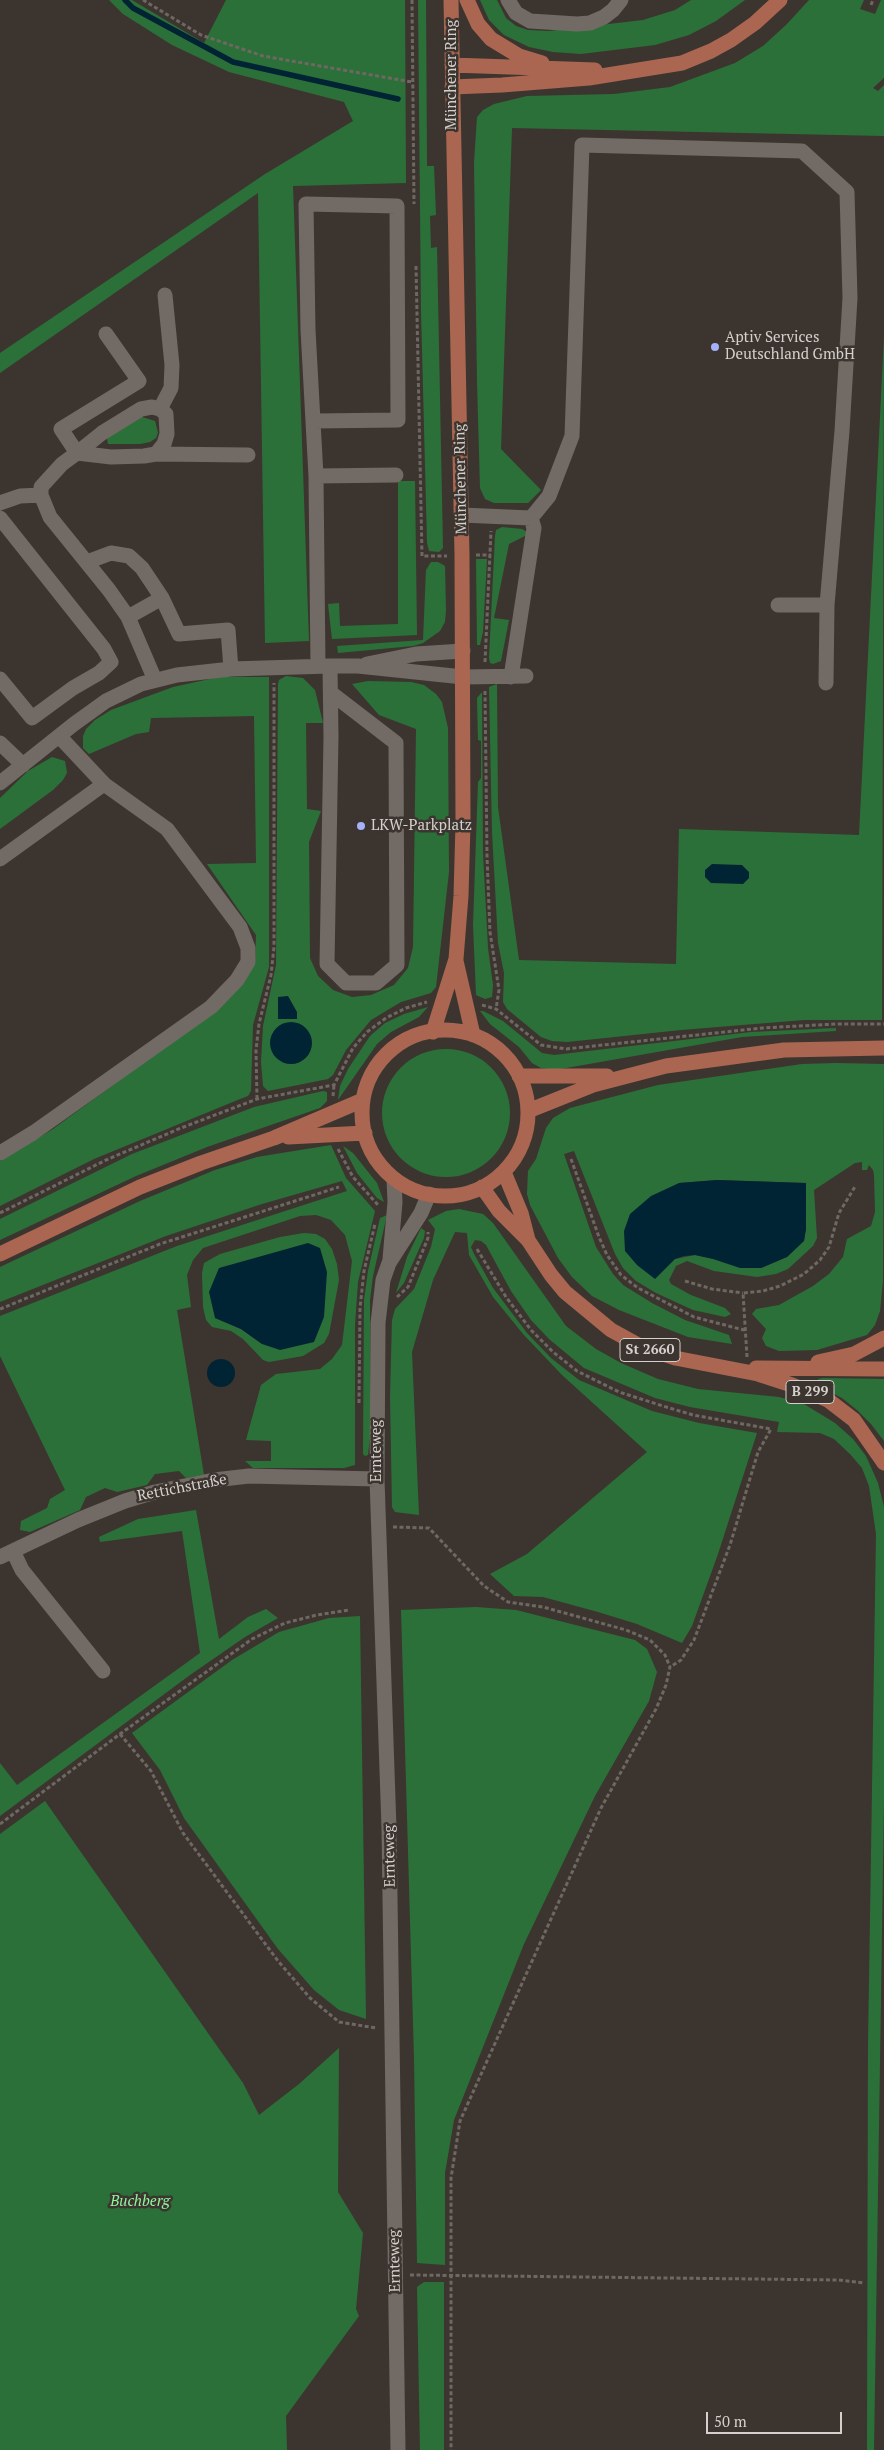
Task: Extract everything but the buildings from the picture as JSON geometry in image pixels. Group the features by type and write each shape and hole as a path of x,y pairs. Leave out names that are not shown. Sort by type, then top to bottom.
{"main road":[{"name":"Münchener Ring","path":"433,1032 456,959 463,849 462,515 451,0"},
{"path":"467,0 483,31 504,48 534,61 578,69"},
{"path":"452,86 580,79 675,65 711,52 755,23 780,0"},
{"path":"452,65 639,70"},
{"name":"Münchener Ring","path":"456,959 464,1002 473,1035"},
{"path":"433,1032 456,1032 473,1035 499,1050 511,1062 519,1076 526,1094 528,1111 521,1146 504,1172 482,1187 457,1195 429,1194 410,1188 394,1179 378,1162 364,1133 363,1100 370,1079 386,1056 408,1040 433,1032"},
{"path":"528,1111 567,1094 626,1075 718,1057 836,1047 884,1048"},
{"path":"519,1076 626,1075"},
{"path":"0,1254 140,1187 201,1163 274,1138 363,1100"},
{"path":"274,1138 364,1133"},
{"path":"504,1172 521,1213 528,1240"},
{"path":"482,1187 499,1211 528,1240"},
{"name":"St 2660","path":"528,1240 547,1270 565,1292 611,1330 659,1353 710,1365 748,1368 884,1370"},
{"name":"St 2660","path":"787,1368 854,1354 884,1338"},
{"name":"B 299","path":"710,1365 764,1376 828,1400 854,1420 884,1463"}],"street":[{"path":"508,0 516,13 530,22 577,24 590,23 604,17 613,10 620,0"},
{"path":"531,518 549,496 572,436 582,145 802,151 847,192 850,298 842,431 827,605 826,683"},
{"path":"314,421 398,420 397,206 306,204 308,330 314,421 324,666 331,693 327,964 346,983 376,983 397,965 396,743 331,693"},
{"path":"160,409 171,388 172,365 165,296"},
{"path":"106,334 139,380 61,429 77,452 111,457 156,454 248,455"},
{"path":"155,680 128,617 50,517 41,495 41,487 48,477 77,452 102,433 141,409 152,407 160,409 166,414 167,434 164,444 156,454"},
{"path":"316,476 396,475"},
{"path":"0,503 20,496 41,495"},
{"path":"462,515 531,518"},
{"path":"0,518 104,649 110,662 99,673 73,688 32,718 0,679"},
{"path":"511,678 534,528 531,518"},
{"path":"86,562 111,553 129,556 142,568 162,598 179,634 228,630 231,669"},
{"path":"128,617 162,598"},
{"path":"778,604 827,605"},
{"path":"358,666 416,654 463,651"},
{"path":"0,783 106,701 155,680 199,671 358,666 463,677 511,678 526,676"},
{"path":"0,1152 34,1133 211,1007 237,980 248,962 248,948 240,927 167,828 104,784 59,736"},
{"path":"0,743 23,765"},
{"path":"0,859 104,784"},
{"name":"Ernteweg","path":"394,1179 395,1202 389,1263 379,1301 377,1479 389,1828 398,2450"},
{"name":"Ernteweg","path":"389,1263 421,1213 429,1194"},
{"name":"Rettichstraße","path":"7,1554 125,1501 214,1480 249,1476 377,1479"},
{"path":"7,1554 103,1671"}],"path":[{"path":"144,0 201,35 263,56 412,82"},
{"path":"412,0 414,210"},
{"path":"871,5 873,0"},
{"path":"416,260 422,556 491,555"},
{"path":"492,516 485,677 487,866 490,932 499,990 496,1009"},
{"path":"257,1099 256,1050 259,1024 271,975 274,947 275,668"},
{"path":"0,1213 106,1160 257,1099 334,1085 353,1048 367,1032 386,1018 406,1008 426,1002 444,1001"},
{"path":"464,1002 496,1009 540,1045 566,1049 710,1033 836,1024 884,1024"},
{"path":"571,1159 599,1237 607,1255 621,1275 638,1288 694,1316 744,1330"},
{"path":"685,1281 712,1289 743,1293 763,1291 780,1286 804,1274 820,1260 829,1247 839,1213 856,1185"},
{"path":"0,1309 160,1244 339,1187"},
{"path":"477,1249 506,1297 531,1330 553,1352 577,1371 619,1392 693,1415 770,1428 758,1452 730,1545 694,1640 681,1660 670,1666"},
{"path":"743,1293 748,1368"},
{"path":"380,1528 429,1528 484,1586 508,1602 543,1608 626,1630 650,1640 665,1655 670,1666 666,1685 656,1709 600,1808 460,2121 451,2178 451,2450"},
{"path":"0,1824 120,1734 252,1639 286,1623 317,1615 349,1610"},
{"path":"120,1734 150,1771 183,1833 278,1961 310,1998 339,2022 392,2028"},
{"path":"395,2275 828,2280 864,2284"}],"green space":[{"path":"109,0 132,0 204,43 226,0 405,0 406,183 293,186 309,641 265,643 258,193 0,373 0,353 265,174 353,121 344,102 229,72 172,45 123,14"},
{"path":"418,0 426,0 427,166 434,166 436,215 430,216 431,248 437,247 443,548 439,552 429,551 427,543 421,311"},
{"path":"480,0 497,0 506,18 516,26 528,30 549,31 643,20 675,10 691,0 745,0 716,21 689,35 655,45 581,54 553,52 529,47 504,35 489,20"},
{"path":"809,0 864,0 860,9 875,14 881,0 884,0 884,78 873,88 878,91 884,85 884,136 512,128 501,449 541,490 528,503 494,503 485,499 480,488 477,382 474,163 477,117 483,110 494,104 527,96 614,94 670,87 735,63 763,46"},
{"path":"884,337 882,1020 804,1020 567,1042 552,1041 541,1037 507,1009 503,1002 504,973 498,943 492,832 489,687 497,684 498,807 519,960 676,964 679,829 859,835"},
{"path":"142,417 155,421 158,433 156,438 150,442 140,444 108,444 107,438"},
{"path":"398,481 415,481 417,635 332,639 328,604 339,603 340,626 398,624"},
{"path":"502,527 522,529 527,532 527,535 509,544 494,618 509,620 501,661 493,664 490,663 489,658 495,536 496,530"},
{"path":"476,559 487,559 483,632 480,645 477,645"},
{"path":"431,562 438,562 445,566 446,610 445,622 440,631 423,643 413,646 338,653 337,646 423,640 426,570"},
{"path":"286,676 303,678 315,690 323,723 306,723 307,809 321,811 309,842 310,958 318,976 333,990 352,997 371,995 394,985 408,968 413,947 416,729 379,715 352,684 368,681 411,682 424,685 436,694 442,702 448,728 449,872 436,987 431,993 401,1002 371,1020 346,1050 333,1075 328,1079 268,1091 263,1086 261,1062 263,1026 276,965 278,684 279,680"},
{"path":"219,677 269,677 269,967 253,1025 251,1091 248,1096 94,1159 0,1206 0,1161 53,1129 209,1015 255,963 256,935 207,864 256,863 254,716 151,718 149,732 136,734 89,754 83,748 83,736 86,729 95,720 111,710 173,687"},
{"path":"482,692 483,853 488,948 493,985 492,997 485,999 476,995 473,925 478,782 481,778 481,741 478,740 477,698"},
{"path":"52,757 65,761 67,773 63,780 53,790 0,829 0,798 28,771"},
{"path":"428,1007 419,1017 391,1032 377,1044 338,1100 340,1086 348,1069 370,1036 385,1023 404,1014"},
{"path":"480,1011 503,1021 542,1053 554,1055 751,1032 836,1028 836,1031 742,1037 555,1070 541,1068 532,1063 519,1047 490,1024"},
{"path":"446,1049 470,1054 482,1060 491,1068 499,1077 505,1089 510,1113 505,1137 499,1149 491,1158 482,1166 470,1172 446,1177 422,1172 410,1166 401,1158 393,1149 387,1137 382,1113 387,1089 393,1077 401,1068 410,1060 422,1054"},
{"path":"802,1064 884,1064 883,1281 880,1311 875,1325 867,1335 817,1350 779,1351 766,1346 762,1338 766,1329 752,1314 756,1309 779,1305 813,1286 829,1274 843,1257 847,1239 871,1226 875,1212 874,1175 869,1165 867,1170 862,1170 862,1162 855,1163 814,1190 817,1238 813,1246 788,1269 776,1274 757,1277 714,1271 687,1261 676,1266 669,1280 671,1284 691,1295 725,1308 731,1314 725,1317 693,1310 656,1293 636,1281 623,1268 615,1254 574,1151 564,1154 596,1247 613,1274 623,1285 652,1303 685,1320 729,1335 732,1344 688,1337 619,1310 592,1296 572,1277 558,1258 530,1205 527,1194 528,1171 536,1159 546,1128 553,1118 570,1108 658,1085","holes":["717,1180 806,1183 806,1229 804,1240 787,1257 761,1268 695,1255 675,1259 679,1183"]},
{"path":"323,1091 327,1092 327,1101 320,1108 207,1147 136,1176 0,1240 0,1219 132,1154 254,1107"},
{"path":"331,1145 346,1178 375,1211 358,1282 355,1325 355,1465 344,1468 253,1468 245,1461 271,1461 271,1441 246,1440 261,1385 276,1374 320,1369 332,1359 342,1345 352,1261 345,1235 331,1220 316,1215 300,1216 203,1248 193,1260 187,1275 191,1307 177,1310 204,1475 186,1478 179,1471 155,1474 147,1485 117,1492 105,1488 86,1497 80,1510 30,1532 20,1530 21,1521 47,1508 50,1499 65,1490 0,1356 0,1316 177,1246 347,1191 342,1181 262,1204 166,1236 0,1302 0,1267 140,1201 215,1170 257,1157"},
{"path":"343,1146 353,1153 377,1183 384,1202 377,1198 357,1173"},
{"path":"459,1209 483,1214 493,1223 566,1326 596,1349 621,1363 658,1379 698,1389 779,1397 804,1404 835,1423 853,1439 866,1456 878,1483 884,1507 884,1802 874,2450 867,2450 868,2045 876,1534 869,1486 862,1468 850,1454 834,1439 820,1433 777,1432 779,1422 690,1407 655,1398 584,1368 549,1339 531,1320 511,1291 486,1245 481,1241 475,1240 471,1247 493,1288 527,1333 551,1358 579,1380 652,1411 699,1423 757,1433 718,1554 692,1626 682,1643 637,1624 598,1612 543,1597 514,1596 490,1574 527,1554 647,1452 562,1375 523,1334 493,1297 469,1255 467,1233 455,1232 433,1280 412,1352 419,1515 395,1512 392,1507 390,1397 392,1320 395,1309 414,1289 431,1247 435,1229 428,1220 446,1211"},
{"path":"387,1215 373,1276 370,1300 370,1437 368,1455 365,1456 363,1454 364,1300 368,1271 380,1218"},
{"path":"421,1228 425,1231 424,1238 404,1283 396,1293 407,1257"},
{"path":"304,1233 316,1234 325,1239 332,1249 337,1264 339,1280 329,1334 324,1343 303,1356 269,1362 263,1360 243,1339 231,1331 212,1327 206,1320 203,1307 202,1273 204,1263 220,1254 280,1237","holes":["215,1318 314,1342 262,1344 241,1329"]},
{"path":"818,1379 884,1379 884,1441 857,1410 842,1398 816,1385"},
{"path":"196,1510 219,1639 248,1617 266,1609 278,1618 245,1637 190,1675 0,1816 0,1763 17,1785 200,1653 182,1531 100,1542 99,1537 138,1519"},
{"path":"476,1607 516,1610 635,1640 647,1649 657,1672 649,1701 595,1796 524,1944 454,2120 445,2173 445,2265 417,2263 414,2058 401,1610"},
{"path":"360,1616 366,2019 339,2010 314,1990 278,1949 184,1818 160,1770 132,1733 232,1660 279,1632 329,1618"},
{"name":"Buchberg","path":"45,1801 243,2083 259,2115 299,2084 339,2048 338,2192 363,2233 356,2309 359,2316 286,2416 287,2450 0,2450 0,1834"},
{"path":"424,2282 444,2282 444,2450 420,2450 417,2287"}],"water":[{"path":"712,864 742,865 749,872 749,878 743,884 711,883 705,877 705,870"},
{"path":"288,996 297,1012 297,1019 278,1019 278,997"},
{"path":"291,1022 306,1028 312,1043 306,1058 291,1064 276,1058 270,1043 276,1028"},
{"path":"717,1180 806,1183 806,1229 804,1241 787,1257 761,1268 740,1268 695,1255 684,1256 675,1259 655,1279 637,1265 625,1251 624,1231 630,1214 651,1196 679,1183"},
{"path":"308,1243 320,1248 327,1272 324,1317 314,1342 280,1350 262,1344 241,1329 215,1318 209,1292 219,1268"},
{"path":"221,1359 231,1363 235,1373 231,1383 221,1387 211,1383 207,1373 211,1363"}],"waterway":[{"path":"125,0 133,8 233,62 398,99"}],"place":[{"name":"Aptiv Services Deutschland GmbH","path":"715,347"},
{"name":"LKW-Parkplatz","path":"361,826"}]}
